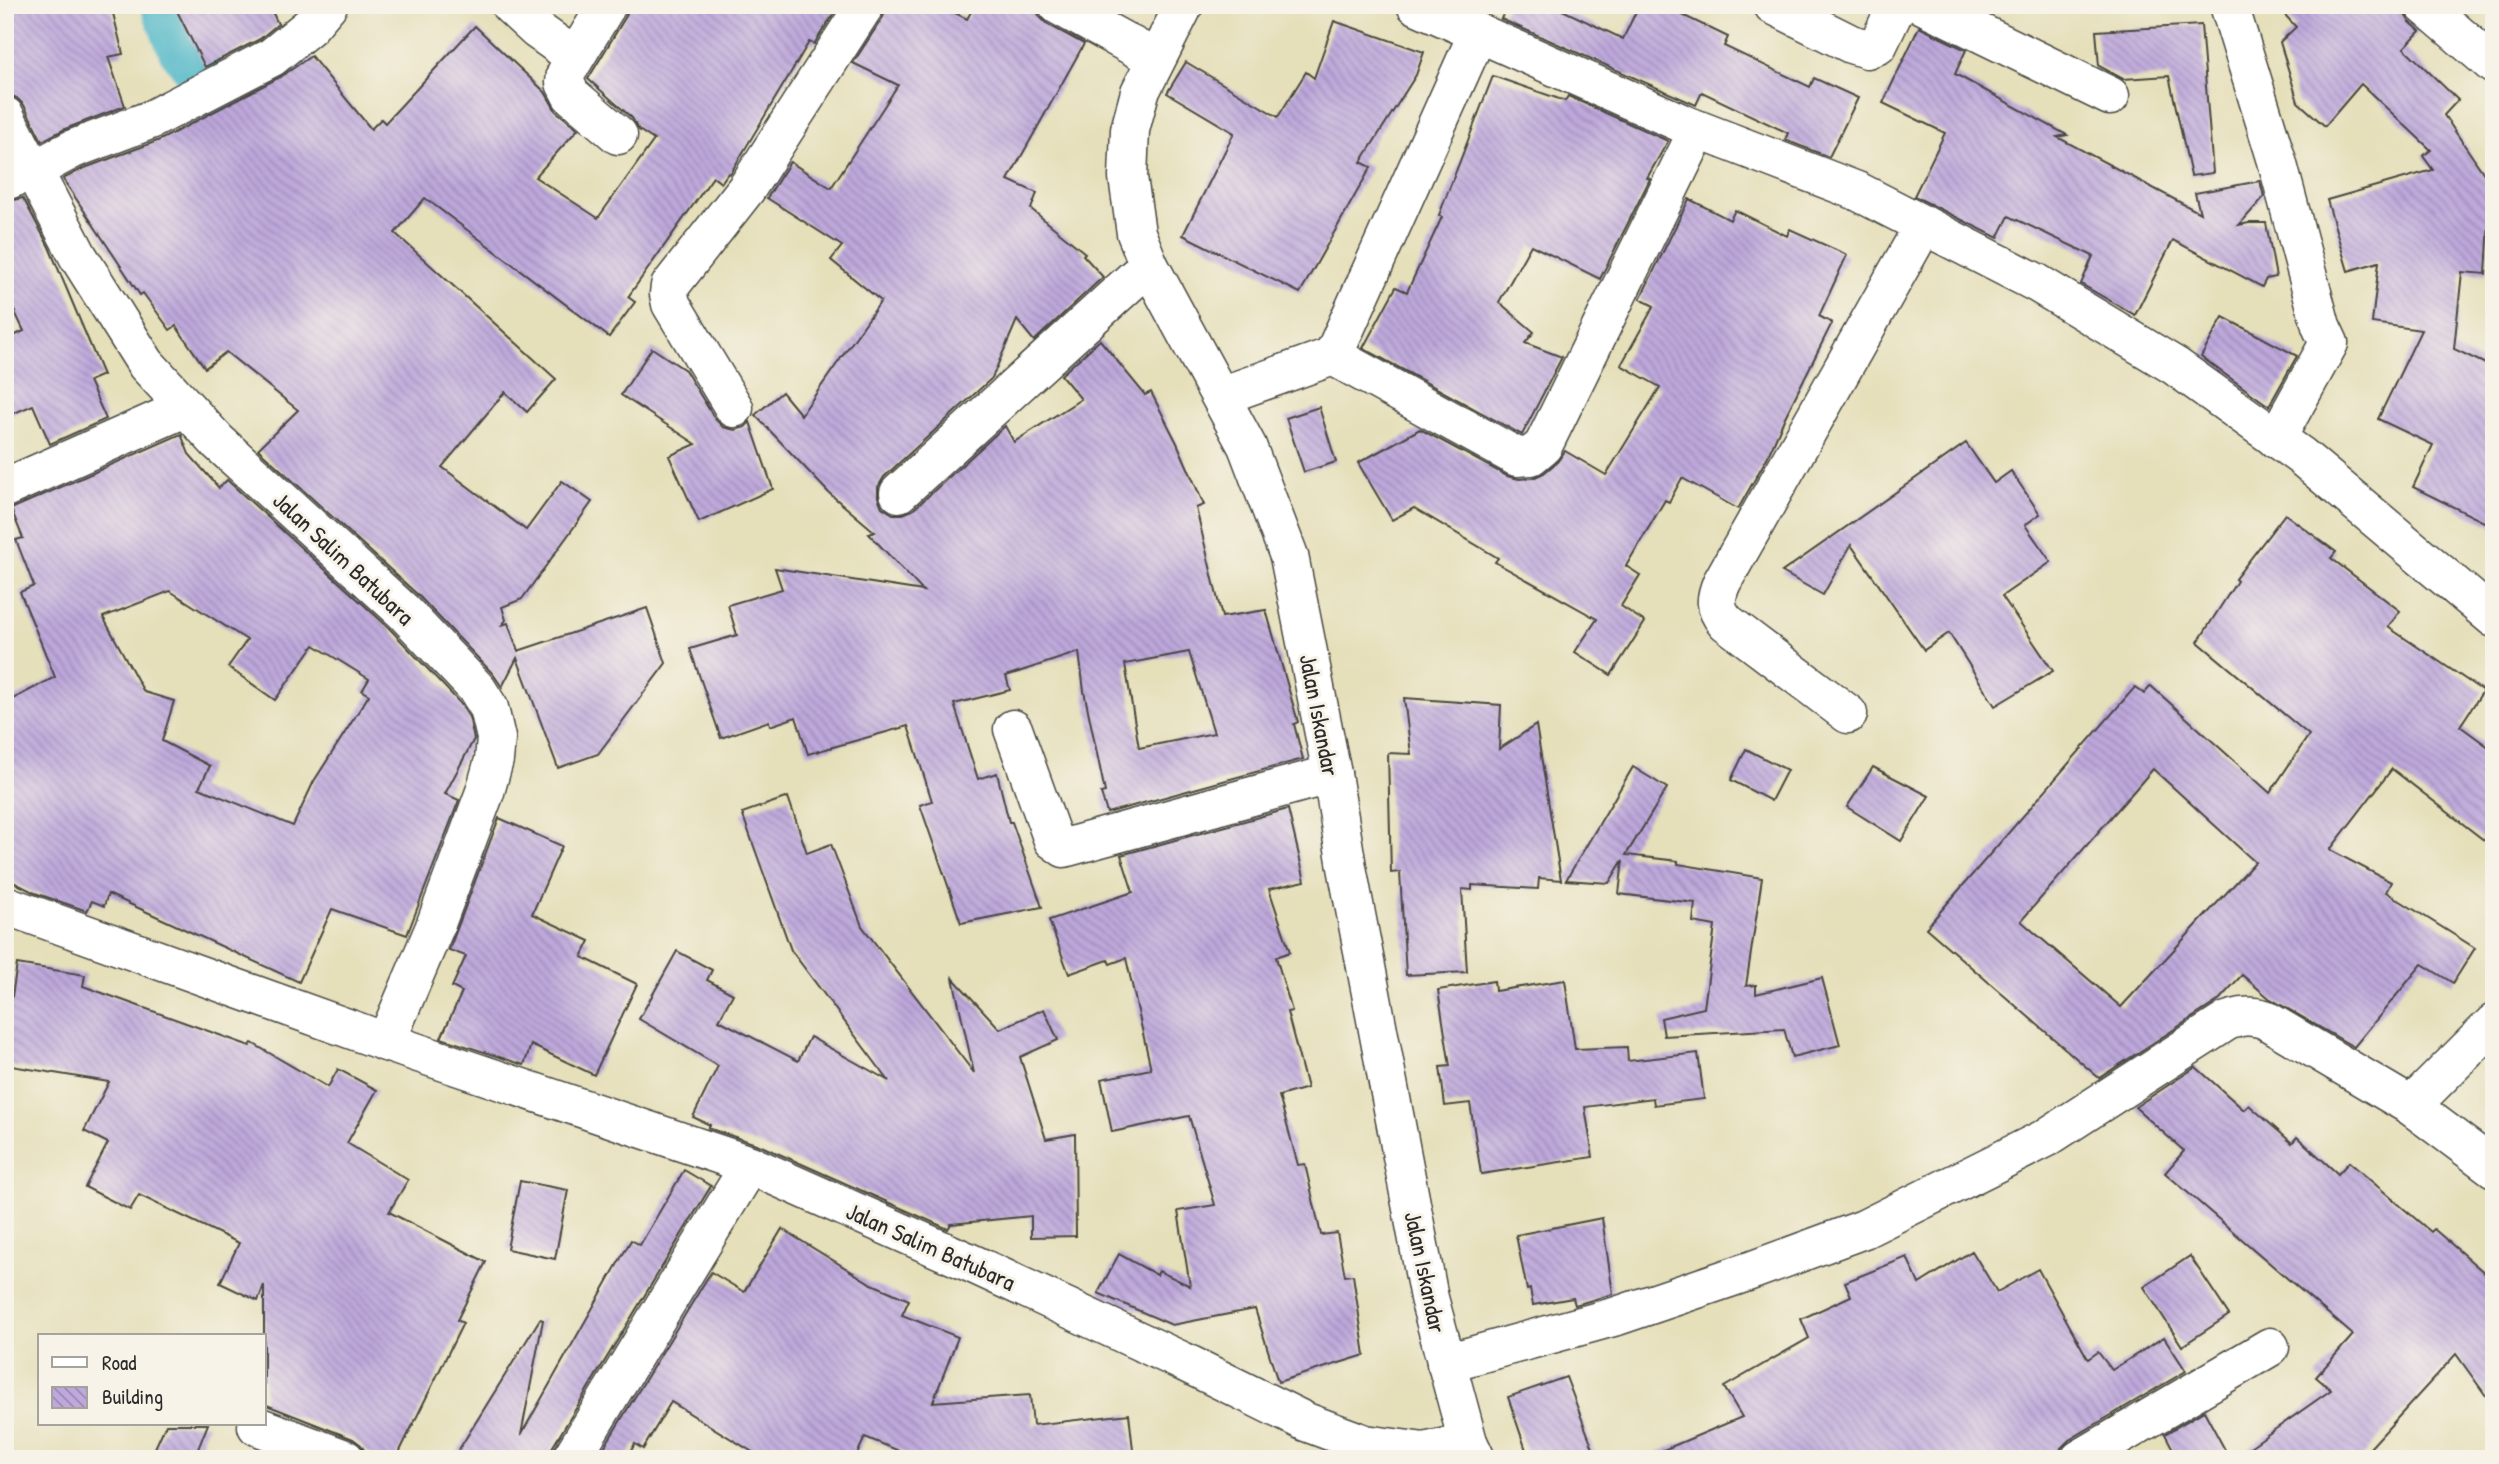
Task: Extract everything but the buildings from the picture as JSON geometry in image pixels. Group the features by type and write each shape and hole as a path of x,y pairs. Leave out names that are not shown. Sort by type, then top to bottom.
{"street":[{"path":"20,176 73,149 150,120 271,57 310,26 328,5"},
{"path":"510,5 537,30 575,57"},
{"path":"607,5 566,73 566,88 618,135"},
{"path":"734,408 671,304 668,294 670,286 747,188 864,5"},
{"path":"1058,5 1156,59"},
{"name":"Jalan Iskandar","path":"1184,5 1140,92 1130,130 1127,156 1136,233 1149,265 1247,446 1289,556 1429,1298 1472,1450"},
{"path":"1416,5 1698,130 1857,191 2037,284 2175,366 2301,456 2494,618"},
{"path":"1773,5 1851,44 1867,49 1878,45 1897,5"},
{"path":"1923,5 2110,96"},
{"path":"2229,5 2277,161 2321,326 2329,343 2276,439"},
{"path":"2424,5 2494,65"},
{"path":"1221,396 1334,356 1478,33"},
{"name":"Jalan Salim Batubara","path":"5,116 20,176 78,256 146,364 217,442 403,611 477,689 489,708 495,738 494,760 485,792 434,929 386,1042"},
{"path":"1334,356 1517,457 1531,456 1543,446 1698,130"},
{"path":"1848,714 1726,622 1716,608 1717,595 1721,582 1924,225"},
{"path":"899,493 1149,265"},
{"path":"5,488 185,408"},
{"path":"1013,730 1053,839 1064,848 1332,775"},
{"name":"Jalan Salim Batubara","path":"5,905 386,1042 750,1165 973,1264 1306,1422 1366,1444 1424,1452 1472,1450"},
{"path":"1446,1363 1617,1316 1851,1234 2035,1144 2227,1021 2240,1016 2251,1015 2264,1019 2411,1105 2494,1168"},
{"path":"2411,1105 2494,1023"},
{"path":"571,1459 750,1165"},
{"path":"2080,1459 2270,1347"},
{"path":"257,1426 345,1459"}],"waterway":[{"path":"164,5 181,48 222,101 273,151"}]}
